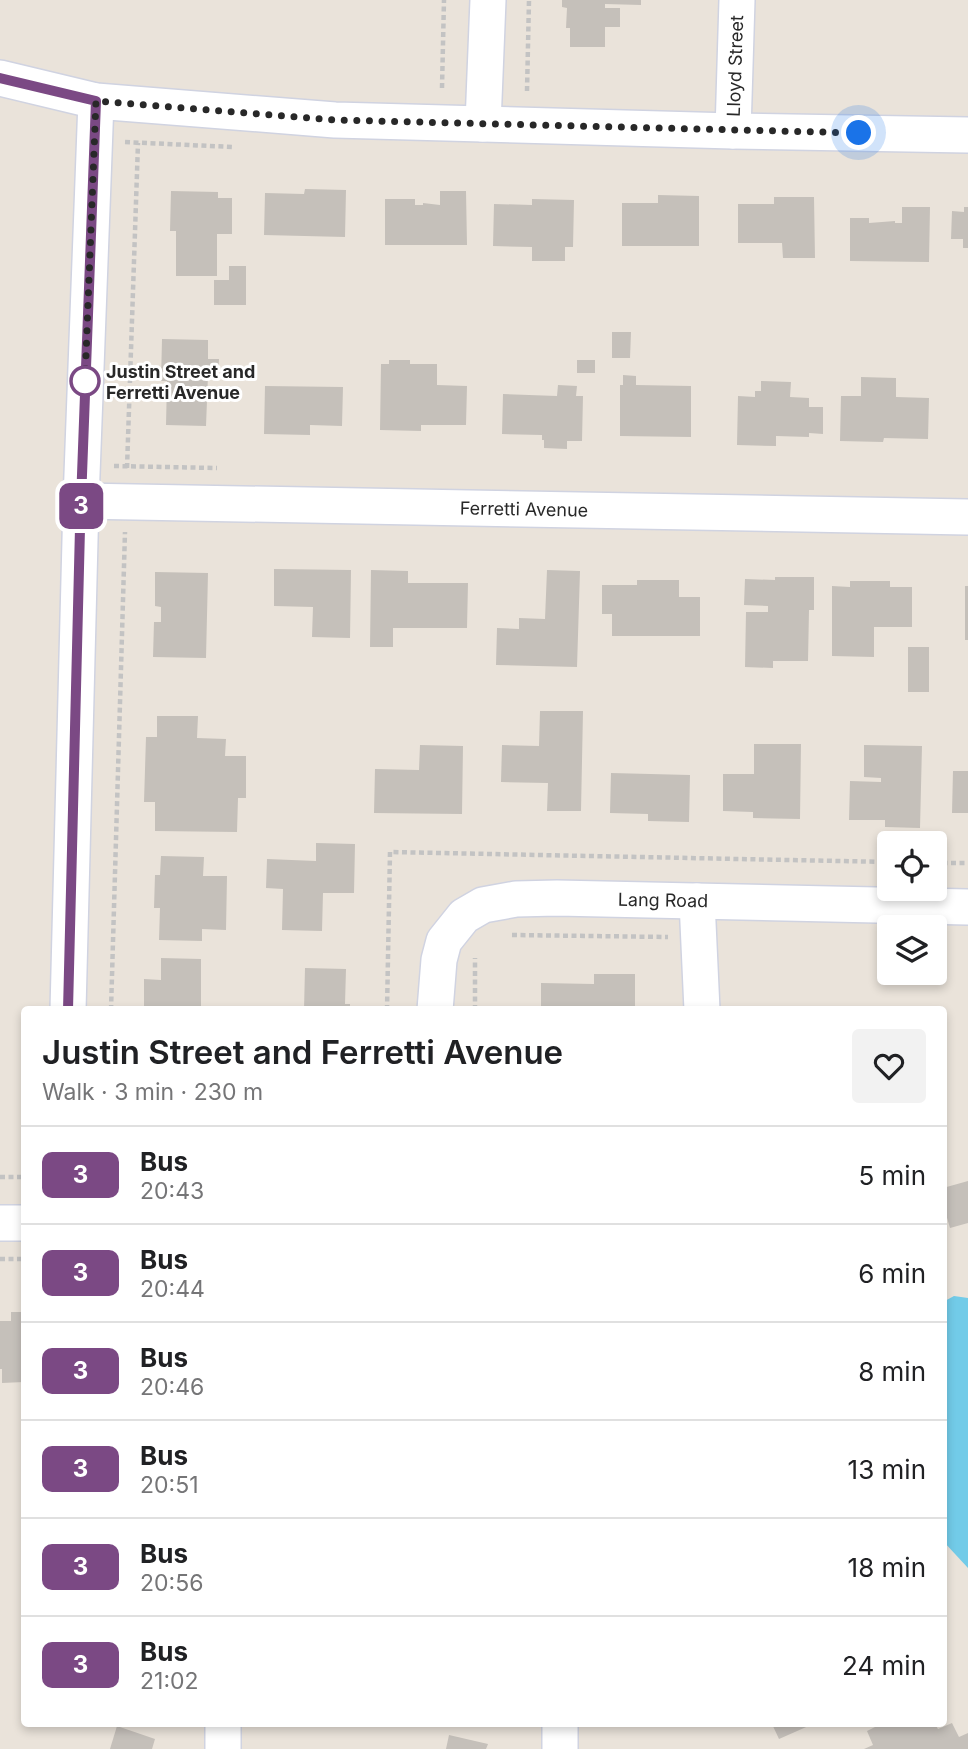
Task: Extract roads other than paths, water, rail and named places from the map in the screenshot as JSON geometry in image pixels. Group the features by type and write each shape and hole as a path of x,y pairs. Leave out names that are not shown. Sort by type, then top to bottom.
{"street":[{"path":"483,124 488,0"},
{"name":"Lloyd Street","path":"733,131 737,0"},
{"path":"0,78 96,101 335,120 968,135"},
{"path":"68,1006 81,501 96,101"},
{"name":"Ferretti Avenue","path":"81,501 968,517"},
{"name":"Lang Road","path":"435,1006 439,960 444,941 464,916 483,905 516,899 557,898 968,907"},
{"path":"697,901 702,1006"},
{"path":"0,1223 21,1223"},
{"path":"223,1727 223,1749"},
{"path":"559,1749 560,1727"}],"water":[{"path":"954,1296 968,1298 968,1568 947,1545 947,1300"}],"place":[{"name":"Justin Street and Ferretti Avenue","path":"85,381"}]}
